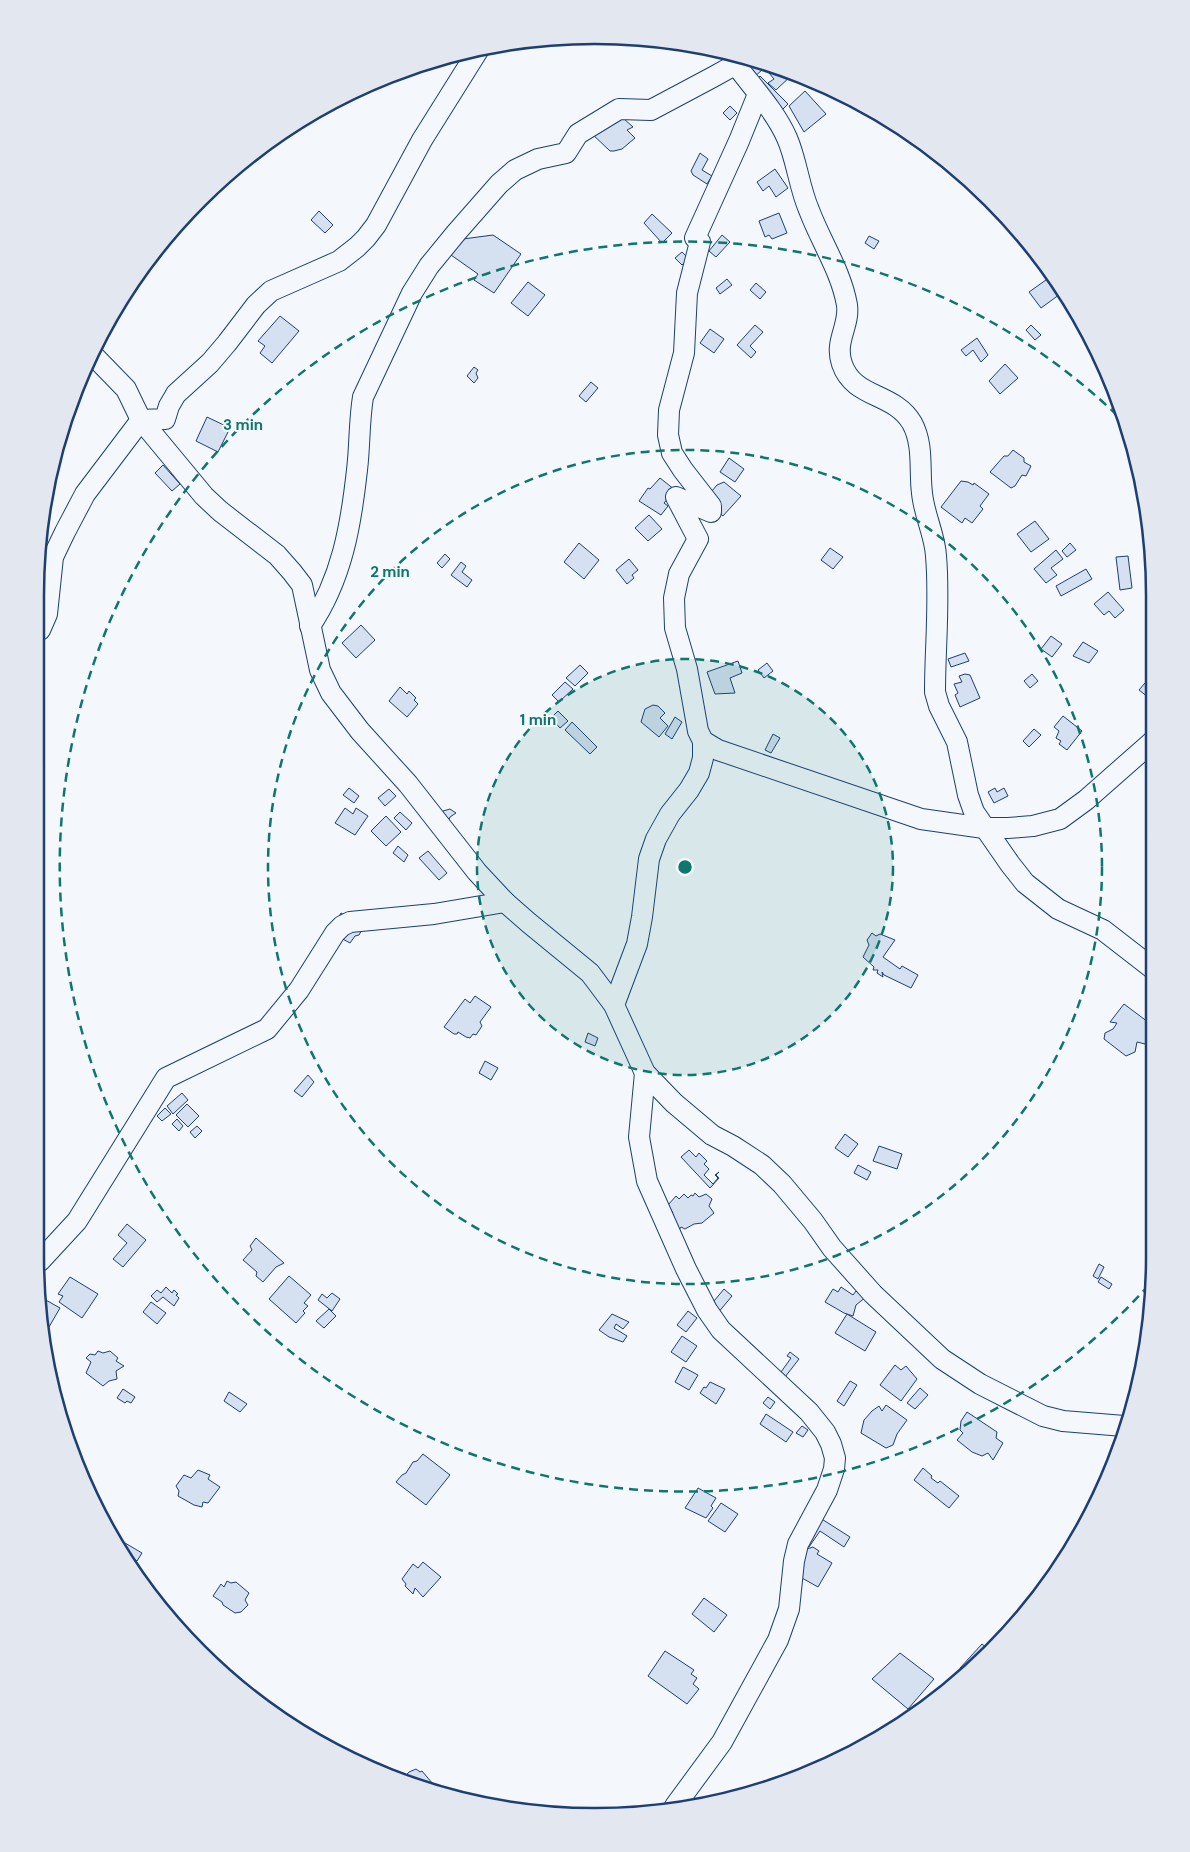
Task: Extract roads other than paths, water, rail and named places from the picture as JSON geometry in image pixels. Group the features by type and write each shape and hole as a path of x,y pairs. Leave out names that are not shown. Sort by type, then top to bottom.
{"street":[{"path":"141,420 165,419 169,406 176,394 210,363 256,305 271,291 339,261 366,238 376,225 422,140 474,57"},
{"path":"310,626 328,597 340,565 357,470 360,412 363,397 412,293 430,266 499,184 516,170 538,159 566,153 578,134 619,109 650,110 733,62"},
{"path":"740,64 740,69 779,123 787,139 808,209 840,279 847,307 838,348 846,375 853,383 864,390 898,406 913,424 918,439 922,493 936,553 938,576 935,692 939,706 956,742 968,795 974,812 1010,864 1032,888 1058,909 1103,930 1117,939 1146,963"},
{"path":"614,1005 637,944 649,859 656,839 670,814 689,790 699,773 703,758 703,742 698,731 687,669 675,628 673,608 679,574 698,539 676,497 711,512 711,506 682,470 672,454 668,435 669,410 684,353 687,293 700,242 694,238 739,141 758,94"},
{"path":"97,359 126,389 141,420 204,496 220,511 277,555 302,585 320,670 332,693 360,731 408,784 478,872 505,902 590,973 614,1005 645,1074 674,1104 712,1135 762,1165 794,1199 832,1248 873,1294 942,1359 980,1384 1043,1416 1063,1421 1119,1426"},
{"path":"44,621 47,614 53,557 65,532 85,494 141,420"},
{"path":"703,742 718,750 921,819 984,828 1033,826 1060,819 1086,800 1146,747"},
{"path":"44,1257 77,1221 166,1078 267,1029 299,990 324,950 342,926 350,922 416,916 505,902"},
{"path":"645,1074 639,1137 647,1181 686,1269 707,1310 721,1330 809,1412 825,1432 831,1444 834,1458 834,1469 827,1490 798,1544 794,1561 789,1609 778,1640 722,1742 681,1802"}]}
